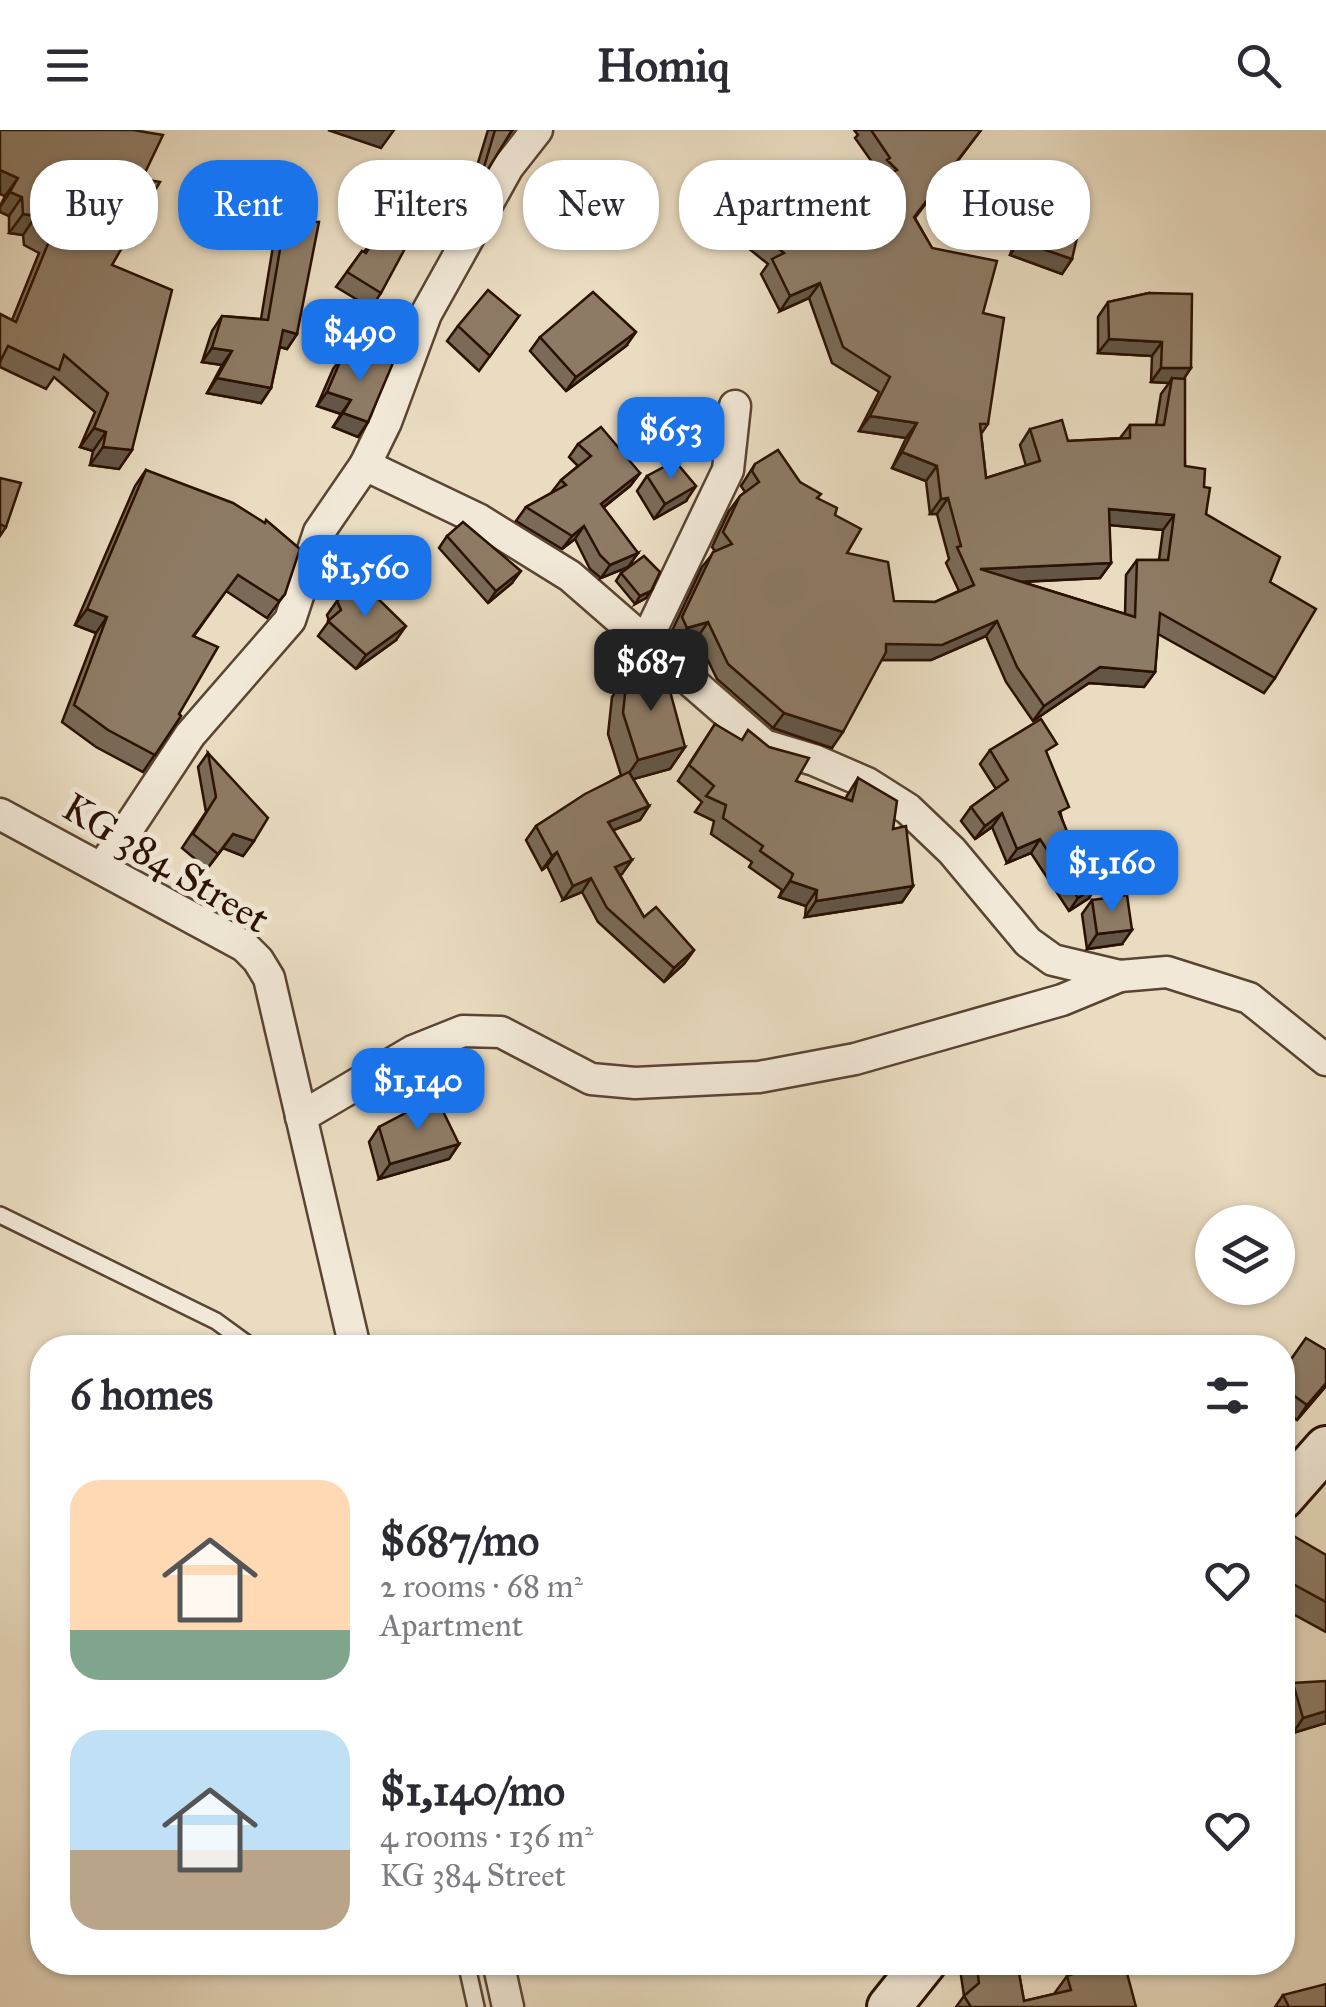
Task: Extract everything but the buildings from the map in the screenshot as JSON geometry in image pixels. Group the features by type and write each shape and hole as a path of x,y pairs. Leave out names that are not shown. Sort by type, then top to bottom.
{"street":[{"path":"102,868 190,735 290,620 319,532 365,465 386,422 426,314 508,166 537,130"},
{"path":"646,641 728,470 736,406"},
{"path":"365,465 478,519 570,576 764,745 814,760 867,783 908,809 952,851 1028,942 1053,960 1120,976"},
{"name":"KG 384 Street","path":"0,814 244,946 258,960 269,978 351,1335"},
{"path":"301,1118 414,1052 462,1031 501,1032 590,1079 635,1082 759,1077 856,1058 1062,1000 1120,976 1167,972 1250,998 1326,1060"},
{"path":"1295,1483 1326,1448"},
{"path":"501,1975 508,2007"},
{"path":"889,2007 915,1975"}],"lane":[{"path":"0,1215 216,1321 235,1335"},
{"path":"469,1975 476,2007"}]}
